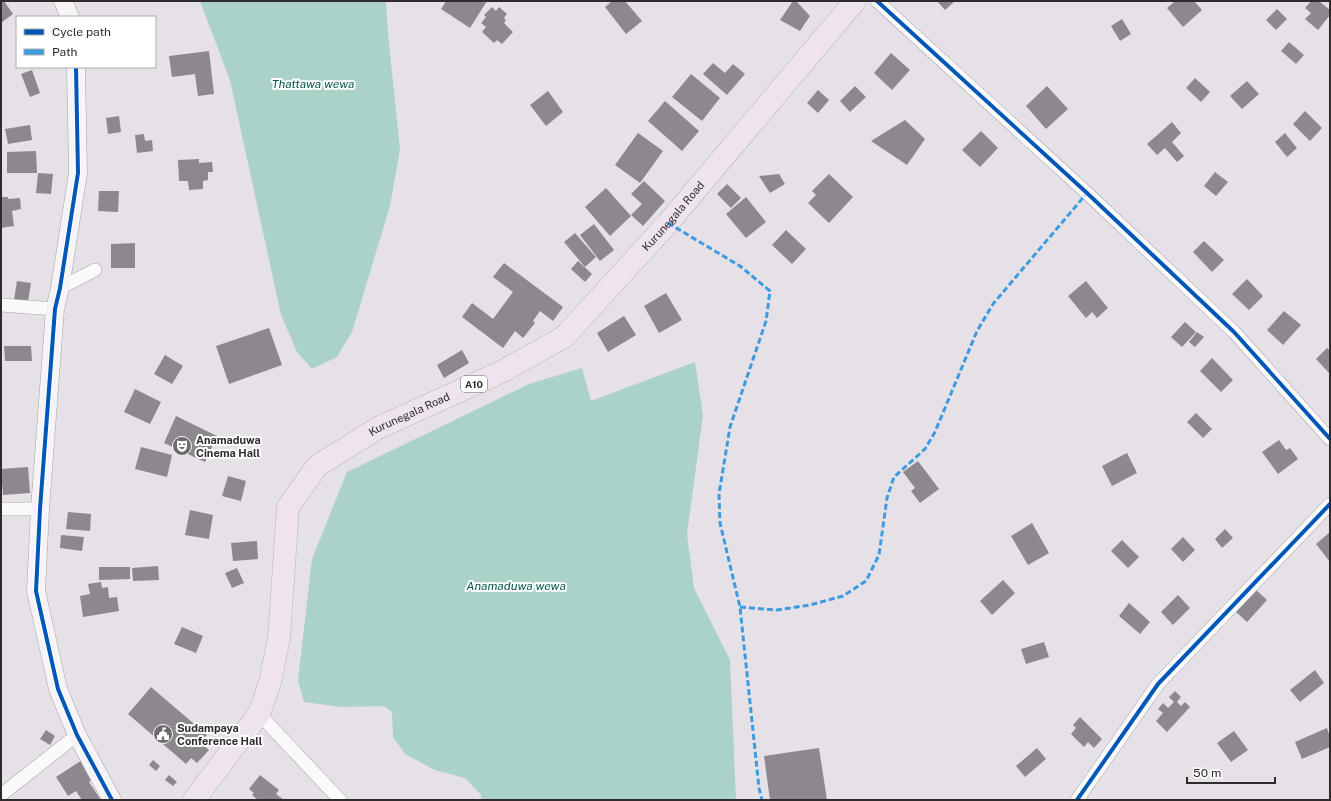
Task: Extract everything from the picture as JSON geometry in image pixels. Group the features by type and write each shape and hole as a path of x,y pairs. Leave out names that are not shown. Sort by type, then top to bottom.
{"highway":[{"name":"Kurunegala Road","path":"194,800 259,714 270,682 279,638 288,507 317,466 378,428 500,372 564,337 668,223 855,1"}],"street":[{"path":"63,1 70,16"},
{"path":"877,1 1087,193 1234,332 1330,439"},
{"path":"76,68 78,173 60,288 55,309 40,509 36,591 58,689 77,735 112,800"},
{"path":"60,288 95,270"},
{"path":"1,305 55,309"},
{"path":"1077,800 1158,684 1330,504"},
{"path":"1,509 40,509"},
{"path":"259,714 340,800"},
{"path":"1,795 77,735"}],"water":[{"name":"Thattawa wewa","path":"200,1 386,1 400,149 390,206 352,332 337,357 312,369 297,352 281,315 230,80"},
{"name":"Anamaduwa wewa","path":"695,362 703,415 687,534 694,588 730,660 736,800 482,800 481,795 465,778 435,770 405,754 393,737 392,712 384,706 342,707 304,702 298,680 312,559 347,472 529,384 582,368 591,401"}],"building":[{"path":"1,1 4,1 13,14 1,23"},
{"path":"446,1 487,1 470,28 441,9"},
{"path":"612,1 625,1 642,21 626,34 605,7"},
{"path":"793,1 796,1 810,16 800,31 780,20"},
{"path":"937,1 955,1 945,10"},
{"path":"1175,1 1194,1 1202,10 1183,27 1167,8"},
{"path":"1311,1 1319,1 1330,10 1330,15 1318,30 1305,19 1311,13 1305,8"},
{"path":"492,7 496,11 499,7 507,14 504,18 506,20 504,23 513,32 502,44 497,40 494,43 482,32 486,27 481,23 486,17 484,15"},
{"path":"1277,9 1287,19 1276,30 1266,20"},
{"path":"1122,19 1131,34 1120,41 1111,26"},
{"path":"1289,42 1304,55 1296,64 1281,51"},
{"path":"209,51 214,94 198,96 195,74 172,77 169,56"},
{"path":"891,53 910,70 892,90 874,73"},
{"path":"713,63 725,73 733,64 745,74 727,95 703,74"},
{"path":"32,70 40,93 30,97 21,74"},
{"path":"691,74 720,98 702,121 672,97"},
{"path":"1195,78 1210,92 1201,102 1186,88"},
{"path":"1247,81 1259,94 1242,109 1230,96"},
{"path":"855,86 866,97 850,112 840,101"},
{"path":"1047,86 1068,109 1046,129 1026,106"},
{"path":"818,90 829,100 818,113 807,103"},
{"path":"548,91 563,112 546,126 530,105"},
{"path":"665,101 699,131 682,151 648,121"},
{"path":"1305,111 1322,128 1310,141 1293,124"},
{"path":"119,116 121,132 108,134 106,118"},
{"path":"905,120 925,139 907,165 871,141"},
{"path":"1172,122 1181,133 1172,142 1184,156 1177,162 1165,148 1157,155 1147,144"},
{"path":"30,125 32,140 8,144 5,129"},
{"path":"981,131 998,148 980,167 962,150"},
{"path":"638,133 663,151 640,183 615,165"},
{"path":"1285,133 1297,148 1287,157 1275,142"},
{"path":"144,134 145,141 152,140 153,151 137,153 135,135"},
{"path":"36,151 37,173 7,173 7,152"},
{"path":"199,159 199,163 212,162 213,172 208,172 208,180 203,181 203,189 189,190 188,181 179,181 178,160"},
{"path":"1215,172 1228,182 1216,196 1204,186"},
{"path":"38,173 53,174 51,194 36,193"},
{"path":"779,174 785,184 770,193 759,176"},
{"path":"829,174 853,197 829,223 808,203 816,195 812,191"},
{"path":"644,181 665,201 643,226 631,215 642,204 631,194"},
{"path":"727,184 741,198 731,208 717,194"},
{"path":"606,188 631,216 610,236 585,207"},
{"path":"99,191 119,191 118,212 98,211"},
{"path":"1,197 8,197 8,199 20,198 21,209 12,211 14,226 1,228"},
{"path":"746,197 766,222 746,238 726,214"},
{"path":"594,224 614,250 600,261 580,235"},
{"path":"786,230 806,249 792,264 772,245"},
{"path":"575,233 596,257 585,267 564,242"},
{"path":"1204,241 1224,260 1212,272 1193,252"},
{"path":"135,243 135,268 111,268 111,244"},
{"path":"578,261 592,274 585,282 571,269"},
{"path":"504,263 563,307 553,321 540,311 533,321 535,323 523,338 515,331 503,348 462,317 472,303 493,319 513,292 493,277"},
{"path":"1247,279 1263,296 1249,310 1232,294"},
{"path":"17,281 31,283 28,302 14,300"},
{"path":"1086,281 1108,308 1097,318 1092,312 1086,318 1068,296"},
{"path":"666,293 682,320 659,333 644,306"},
{"path":"1284,311 1301,325 1283,345 1267,330"},
{"path":"624,316 636,335 608,352 597,333"},
{"path":"1185,322 1196,332 1182,347 1171,337"},
{"path":"269,328 282,365 229,384 216,346"},
{"path":"1197,332 1204,337 1195,347 1189,342"},
{"path":"4,346 31,346 32,361 5,361"},
{"path":"1327,348 1330,351 1330,374 1316,359"},
{"path":"462,350 469,363 444,378 437,365"},
{"path":"165,355 183,366 172,384 154,374"},
{"path":"1212,358 1233,380 1221,392 1200,371"},
{"path":"135,389 161,402 150,424 124,412"},
{"path":"1196,413 1212,429 1203,438 1187,422"},
{"path":"176,416 217,436 205,462 164,443"},
{"path":"1279,440 1286,450 1290,448 1298,459 1278,474 1262,452"},
{"path":"141,447 172,455 167,477 135,469"},
{"path":"1127,453 1137,473 1112,486 1102,466"},
{"path":"918,461 939,489 920,503 911,491 915,488 903,472"},
{"path":"28,467 30,493 3,495 1,469"},
{"path":"228,476 246,481 241,501 222,496"},
{"path":"190,510 213,515 209,539 185,535"},
{"path":"68,512 91,514 90,531 66,529"},
{"path":"1032,523 1049,553 1028,565 1011,536"},
{"path":"1225,529 1233,538 1222,548 1215,539"},
{"path":"1330,532 1330,562 1316,544"},
{"path":"61,535 84,537 82,551 60,548"},
{"path":"1183,537 1195,550 1183,562 1171,549"},
{"path":"1122,540 1139,557 1128,568 1111,551"},
{"path":"257,541 258,559 233,561 231,543"},
{"path":"158,566 159,580 133,581 132,568"},
{"path":"99,567 130,567 130,579 99,580"},
{"path":"237,568 244,583 232,588 225,573"},
{"path":"1003,580 1015,593 992,615 980,601"},
{"path":"101,582 102,588 108,587 109,598 117,597 119,611 83,617 80,596 90,594 88,584"},
{"path":"1255,589 1267,600 1247,622 1235,611"},
{"path":"1178,595 1190,608 1173,625 1161,612"},
{"path":"1129,603 1150,622 1140,634 1119,616"},
{"path":"182,627 203,636 196,653 174,644"},
{"path":"1044,642 1049,657 1026,664 1021,649"},
{"path":"1315,670 1324,683 1300,702 1290,690"},
{"path":"151,687 207,735 200,742 209,750 197,763 191,758 186,764 128,714"},
{"path":"1175,691 1181,697 1177,702 1181,706 1185,702 1190,707 1167,732 1156,721 1163,713 1158,709 1163,703 1168,708 1174,702 1169,697"},
{"path":"1080,717 1102,739 1094,748 1088,742 1084,747 1071,734 1076,728 1073,725"},
{"path":"1327,728 1330,737 1330,747 1302,759 1295,742"},
{"path":"46,730 55,736 50,745 40,739"},
{"path":"1234,731 1248,750 1231,762 1217,743"},
{"path":"819,748 827,800 770,800 764,756"},
{"path":"1037,748 1046,759 1025,777 1016,766"},
{"path":"82,760 94,778 89,782 101,800 82,800 76,791 68,796 56,777"},
{"path":"153,760 160,766 156,771 149,765"},
{"path":"169,775 177,782 173,786 165,780"},
{"path":"260,775 279,790 276,794 284,800 258,800 252,795 254,793 249,789"}],"marked path":[{"path":"740,607 777,610 810,605 843,596 866,581 879,555 887,498 894,477 925,449 935,432 977,331 993,304 1087,193"},
{"path":"668,223 740,266 770,291 766,321 730,427 719,494 720,523 740,607 759,788 762,800"}],"cycle path":[{"path":"877,1 1087,193 1234,332 1330,439"},
{"path":"76,68 78,173 60,288 55,309 40,509 36,591 58,689 77,735 112,800"},
{"path":"1077,800 1158,684 1330,504"}],"place":[{"name":"Anamaduwa Cinema Hall","path":"182,446"},
{"name":"Sudampaya Conference Hall","path":"163,734"}]}
